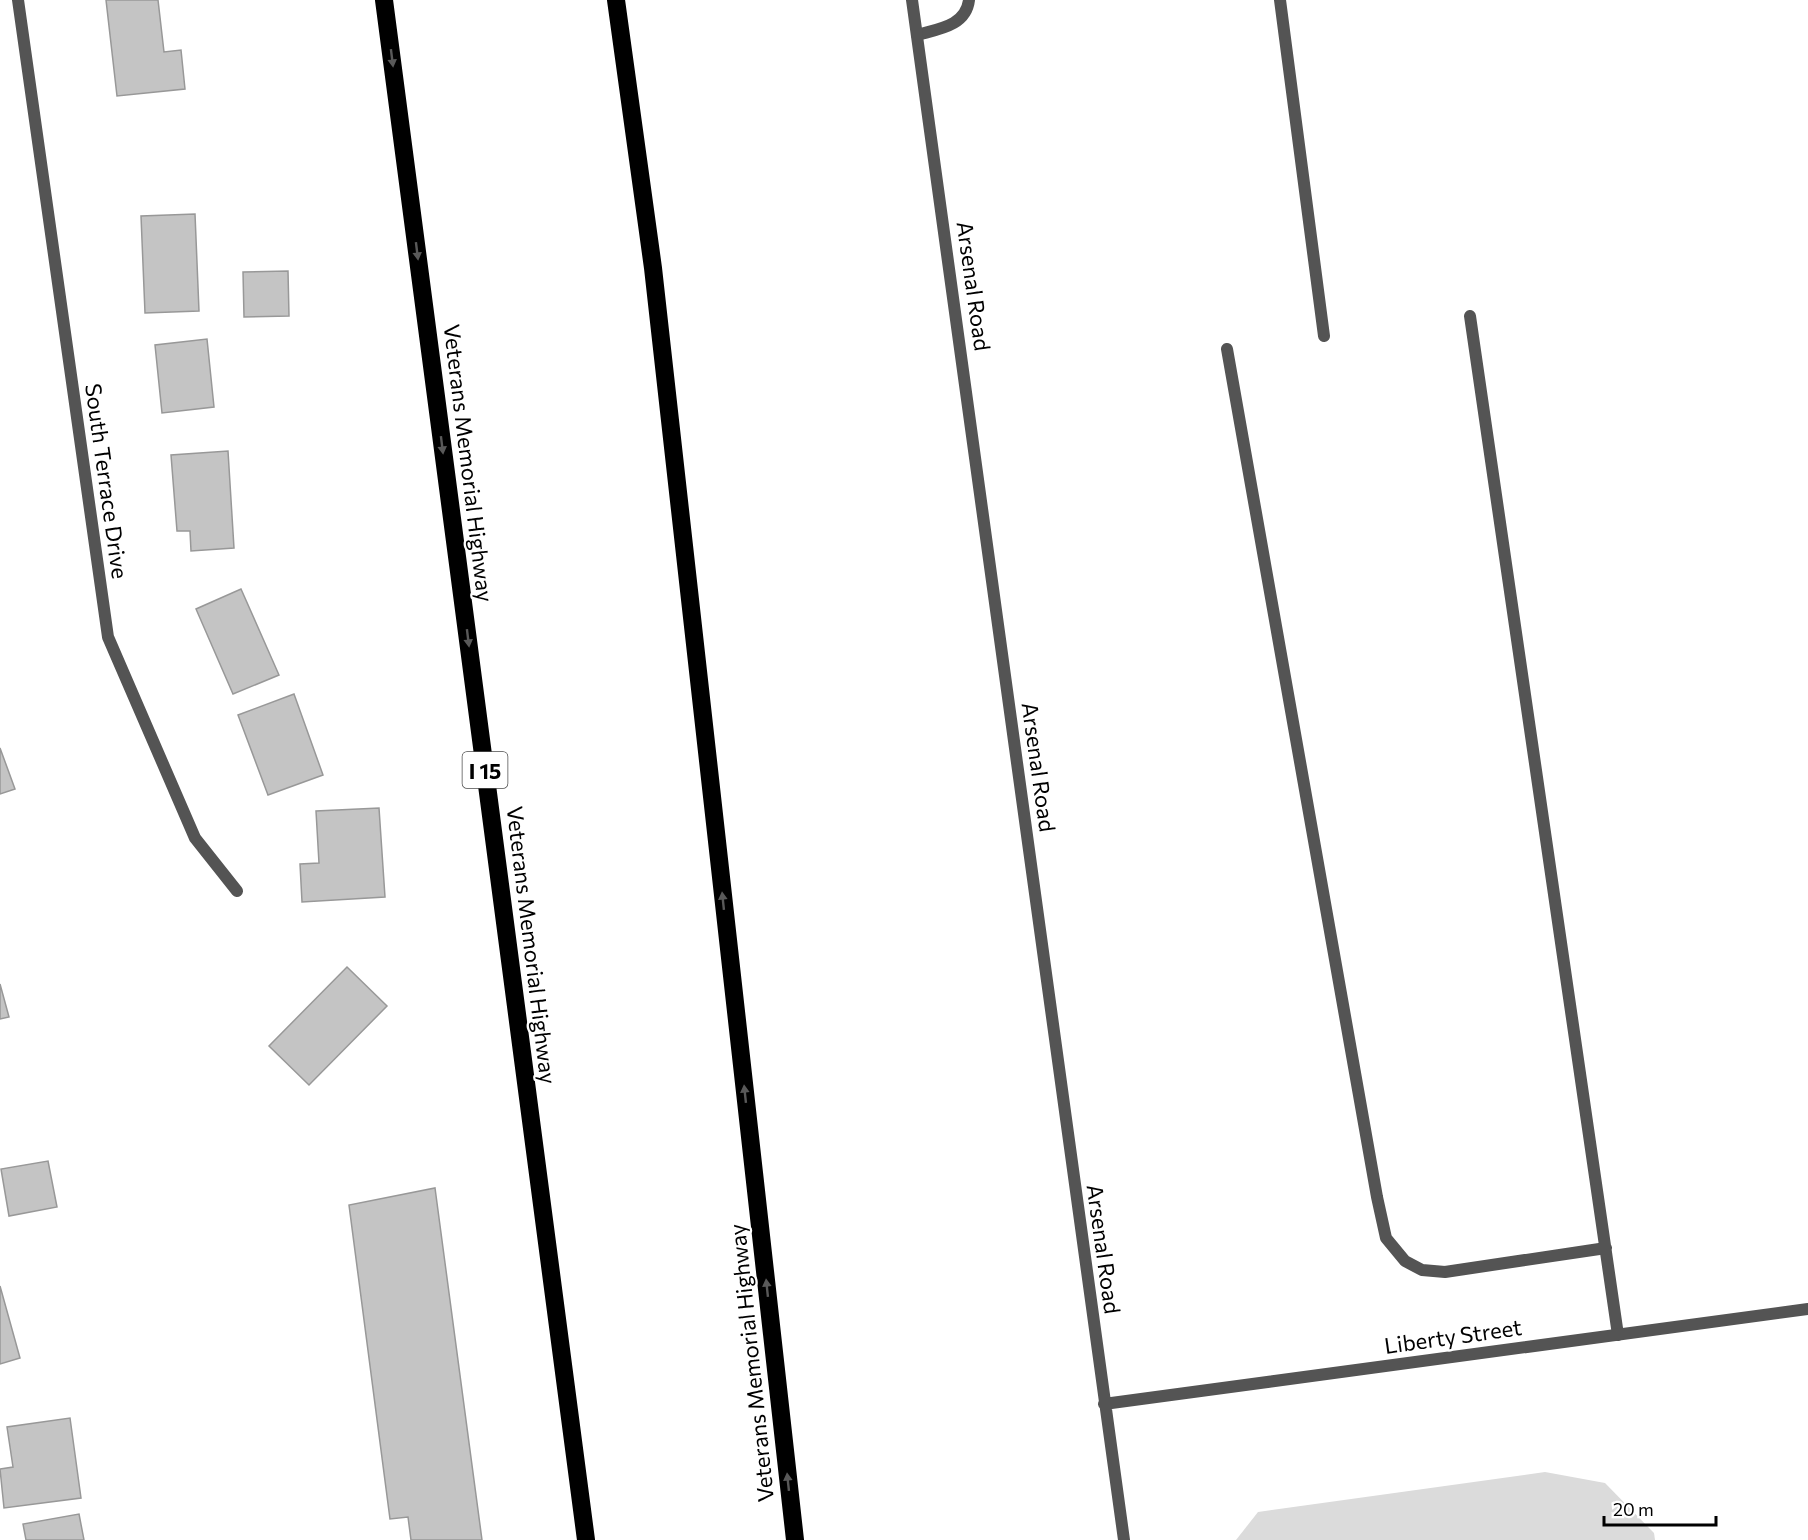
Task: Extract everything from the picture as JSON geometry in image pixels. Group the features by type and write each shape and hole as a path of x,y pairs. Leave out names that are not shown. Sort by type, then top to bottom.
{"highway":[{"name":"Veterans Memorial Highway","path":"384,0 586,1540"},
{"name":"Veterans Memorial Highway","path":"616,0 653,268 795,1540"}],"street":[{"name":"South Terrace Drive","path":"18,0 108,637 195,838 237,891"},
{"name":"Arsenal Road","path":"912,0 1124,1540"},
{"path":"917,35 952,26 968,9 969,0"},
{"path":"1280,0 1324,336"},
{"path":"1470,316 1618,1335"},
{"path":"1227,349 1386,1238 1405,1261 1422,1270 1445,1272 1606,1248"},
{"name":"Liberty Street","path":"1104,1404 1808,1309"}],"shaded area":[{"path":"1545,1472 1605,1483 1654,1533 1655,1540 1236,1540 1258,1512"}],"building":[{"path":"106,0 158,0 164,52 181,50 185,89 117,96"},
{"path":"195,214 199,311 145,313 141,216"},
{"path":"288,271 289,316 244,317 243,272"},
{"path":"207,339 214,407 162,413 155,345"},
{"path":"228,451 234,548 191,551 190,531 177,531 171,455"},
{"path":"241,589 279,675 233,694 196,609"},
{"path":"294,694 323,775 268,795 238,715"},
{"path":"0,748 15,789 0,794"},
{"path":"379,808 385,897 302,902 300,864 319,863 316,811"},
{"path":"347,967 387,1006 309,1085 269,1046"},
{"path":"0,984 9,1017 0,1019"},
{"path":"48,1161 57,1207 9,1216 1,1169"},
{"path":"435,1188 482,1540 411,1540 408,1517 390,1519 349,1205"},
{"path":"0,1286 20,1358 0,1364"},
{"path":"70,1418 81,1498 4,1508 0,1469 13,1467 7,1427"},
{"path":"79,1514 84,1540 26,1540 23,1524"}]}
